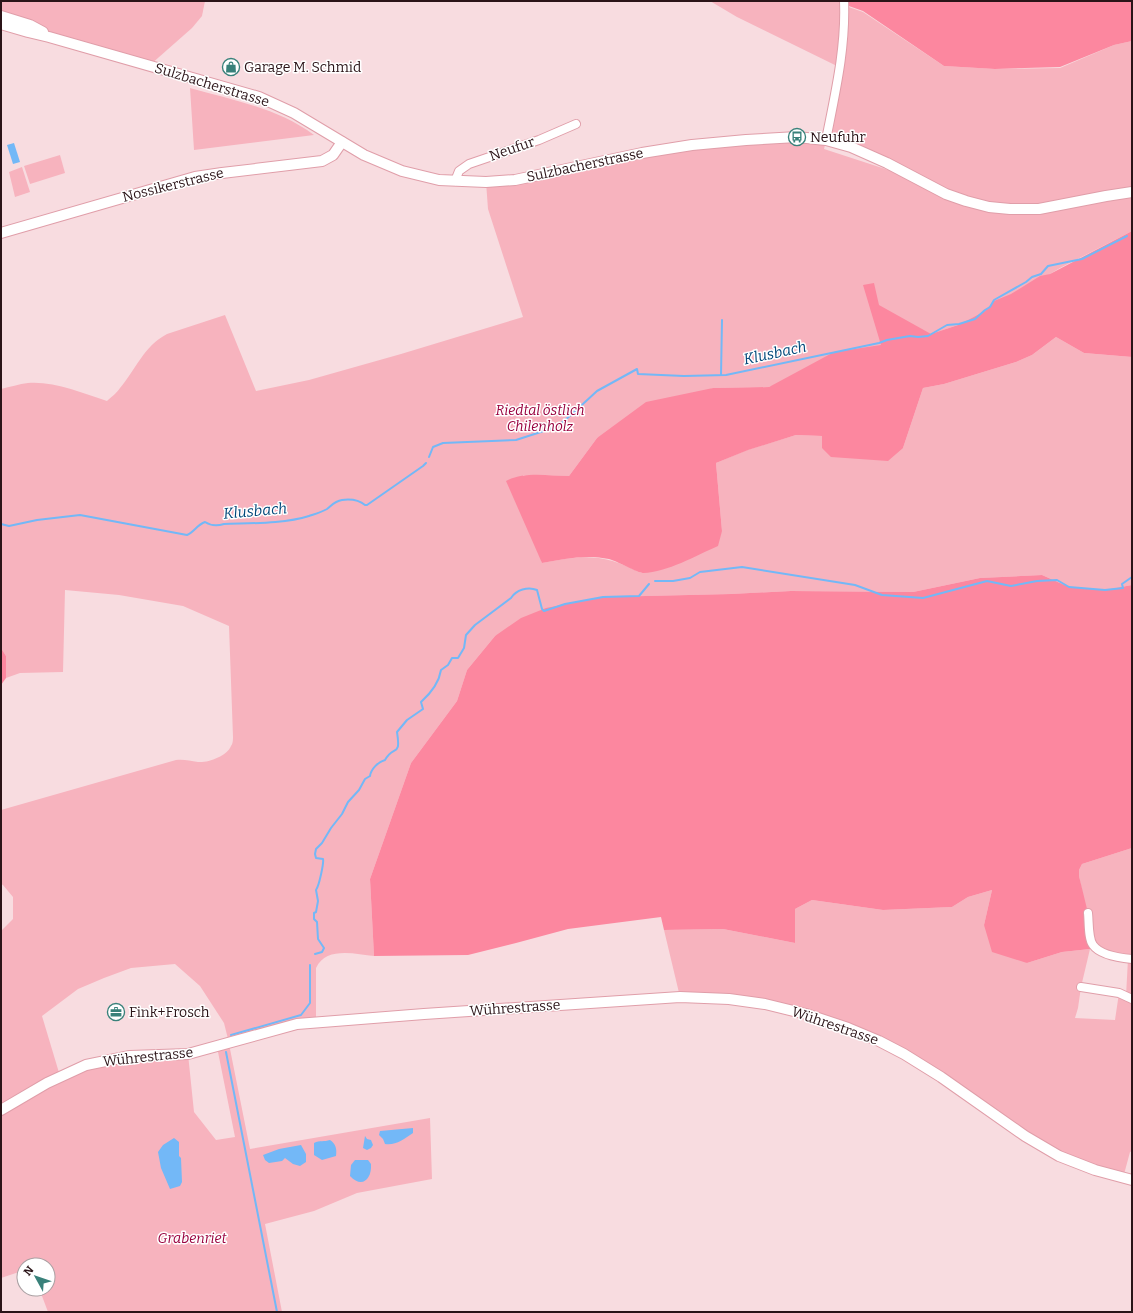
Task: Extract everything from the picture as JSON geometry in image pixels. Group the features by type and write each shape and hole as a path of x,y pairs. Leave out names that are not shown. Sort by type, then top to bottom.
{"street":[{"path":"826,140 842,52 845,21 844,1"},
{"name":"Sulzbacherstrasse","path":"1,16 33,27 50,37"},
{"name":"Sulzbacherstrasse","path":"1,24 259,97 294,113 364,155 402,171 439,180 486,182 516,180 642,153 700,145 778,137 797,137 826,140 851,147 869,154 946,194 966,202 989,207 1039,209 1132,192"},
{"name":"Neufur","path":"455,181 459,171 470,164 539,140 576,124"},
{"name":"Nossikerstrasse","path":"1,233 195,177 222,172 322,161 333,155 342,142"},
{"path":"1088,913 1093,945 1100,951 1113,956 1132,959"},
{"path":"1080,987 1119,993 1132,999"},
{"name":"Wührestrasse","path":"1,1110 54,1079 86,1066 130,1056 188,1054 297,1024 680,997 729,999 765,1004 806,1014 848,1028 879,1041 904,1054 1013,1128 1059,1156 1095,1170 1132,1180"}],"green space":[{"path":"1,1 205,1 202,16 192,28 150,65 137,66 1,29"},
{"path":"710,1 845,1 846,6 863,12 944,66 995,69 1060,68 1114,45 1132,41 1132,231 1060,268 975,319 889,349 769,387 713,388 597,438 569,476 523,475 542,563 581,557 604,559 628,566 641,573 722,531 716,463 747,450 796,435 822,436 903,448 923,388 944,384 1016,362 1032,355 1056,337 1084,353 1132,357 1132,585 1105,590 1069,587 1042,575 980,578 913,592 791,591 603,597 495,636 467,670 457,701 411,763 370,879 374,956 342,953 334,954 321,961 316,968 316,1022 229,1044 250,1149 430,1118 432,1179 357,1193 314,1211 265,1224 282,1312 48,1312 42,1297 56,1297 56,1257 16,1257 16,1273 1,1278 1,931 13,919 13,897 1,884 1,810 176,760 202,762 212,760 226,753 233,743 229,626 183,606 119,595 65,590 63,672 20,673 6,678 6,656 1,648 1,389 28,383 48,384 68,388 107,401 119,390 146,351 159,339 167,334 225,315 256,391 309,380 523,317 488,209 486,182 692,145 826,140 839,67 737,17","holes":["826,141 913,178 824,149","175,964 200,986 224,1023 229,1043 217,1047 235,1137 216,1140 194,1112 188,1054 114,1059 60,1076 42,1016 78,989 131,968"]},
{"path":"190,88 270,111 314,135 194,150"},
{"path":"60,155 65,173 30,184 24,166"},
{"path":"22,167 30,192 15,197 9,172"},
{"path":"1132,848 1132,1151 1130,1152 1123,1178 1059,1156 904,1054 806,1014 680,997 664,930 723,929 795,943 795,909 812,900 883,910 952,907 968,897 992,890 984,925 1027,963 1062,952 1090,949 1075,1018 1115,1020 1119,993 1126,996 1128,959 1093,945 1079,870 1082,864"}],"shaded area":[{"path":"846,1 1132,1 1132,41 1114,45 1060,67 995,69 944,66 863,11 846,5"},
{"path":"1132,231 1132,357 1084,353 1056,337 1032,355 1016,362 944,384 923,388 903,448 888,461 831,457 822,448 822,436 796,435 748,450 716,463 722,531 718,546 672,567 643,573 609,559 592,557 542,563 506,481 529,475 569,476 597,438 646,402 713,388 769,387 834,352 881,345 863,285 874,283 879,305 931,334 958,325 972,318 985,311 994,301 1011,294 1040,276 1050,274"},
{"path":"1042,575 1069,587 1105,590 1132,585 1132,848 1082,864 1079,870 1093,945 1090,949 1062,952 1027,963 992,952 984,925 992,890 968,897 952,907 883,910 812,900 795,909 795,943 723,929 664,930 661,917 568,929 468,955 374,956 370,879 411,763 457,701 467,670 495,636 521,618 546,608 603,597 791,591 913,592 980,578"},
{"path":"1,648 6,656 6,678 1,685"}],"water":[{"path":"14,143 20,162 13,164 7,145"},
{"path":"413,1128 413,1133 399,1142 392,1144 385,1144 379,1135 380,1131"},
{"path":"365,1136 367,1139 371,1140 373,1145 367,1150 363,1148"},
{"path":"174,1138 179,1142 182,1182 180,1186 170,1189 161,1168 158,1152 163,1145"},
{"path":"330,1140 336,1147 336,1156 322,1160 314,1155 314,1143"},
{"path":"301,1145 306,1154 306,1162 300,1166 293,1164 285,1158 282,1161 269,1163 265,1160 263,1155 279,1149"},
{"path":"355,1160 368,1160 371,1164 368,1178 362,1182 354,1180 350,1176 351,1165"}],"waterway":[{"name":"Klusbach","path":"429,457 433,447 443,443 516,440 550,429 560,424 597,391 637,369 638,374 684,376 726,375 879,343 887,340 910,336 928,336 947,325 959,324 975,319 990,307 994,300 1032,277 1041,274 1048,266 1082,259 1127,236"},
{"path":"721,375 722,320"},
{"name":"Klusbach","path":"1,524 9,526 37,520 80,515 187,535 205,522 216,525 267,523 299,519 321,512 335,502 342,500 354,500 367,505 426,463"},
{"path":"655,581 673,581 690,578 700,572 742,567 855,585 882,595 923,598 987,581 1011,586 1037,581 1057,580 1069,587 1105,590 1123,588 1122,584 1132,577"},
{"path":"315,954 322,952 324,948 318,939 317,922 314,919 314,913 316,912 318,901 316,890 320,879 323,861 323,859 316,858 316,849 322,843 342,814 348,802 359,790 365,779 370,776 373,768 396,750 398,745 397,732 407,720 423,709 421,702 434,688 441,670 448,665 452,658 458,658 464,648 466,635 475,625 513,595 530,588 537,590 542,609 544,611 565,604 603,597 639,596 649,584"},
{"path":"231,1035 301,1015 310,1003 310,965"},
{"path":"226,1052 277,1312"}],"place":[{"name":"Garage M. Schmid","path":"231,67"},
{"name":"Neufuhr","path":"797,137"},
{"name":"Fink+Frosch","path":"116,1012"}],"park label":[{"name":"Riedtal östlich Chilenholz","path":"540,418"},
{"name":"Grabenriet","path":"192,1238"}]}
